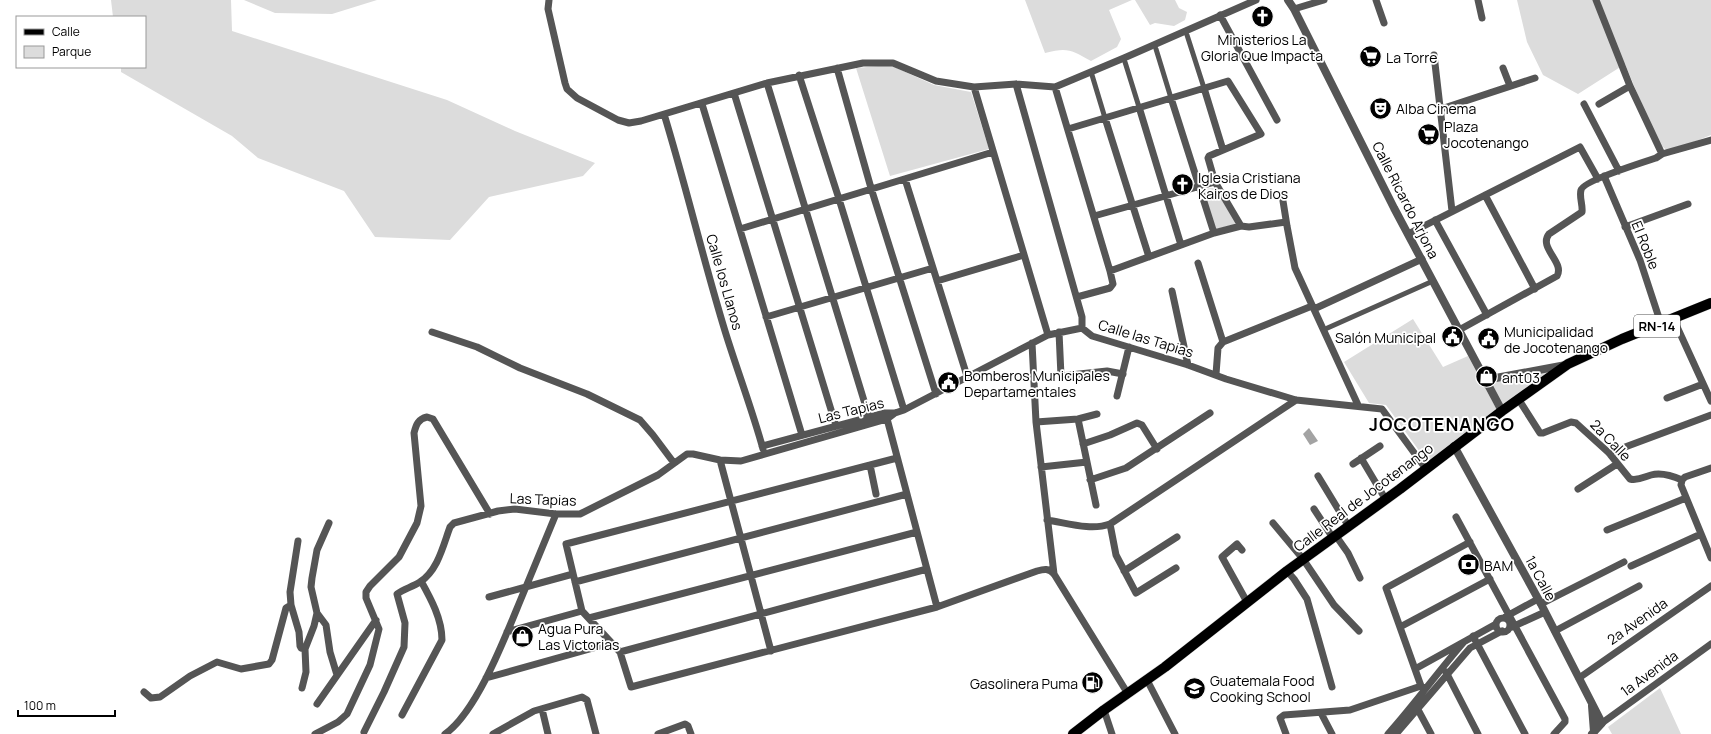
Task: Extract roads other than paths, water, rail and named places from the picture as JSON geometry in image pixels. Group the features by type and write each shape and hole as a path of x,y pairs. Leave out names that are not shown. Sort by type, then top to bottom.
{"main road":[{"name":"Calle Real de Jocotenango","path":"1072,734 1147,680 1303,559 1386,500 1454,446 1568,364 1602,348 1711,303"}],"street":[{"path":"549,0 548,10 564,83 572,94 623,122 635,123 702,104 767,83 799,75 863,63 894,63 936,81 974,87 1016,84 1054,87 1256,0"},
{"name":"Calle Ricardo Arjona","path":"1288,0 1294,9 1408,234 1502,411"},
{"path":"1294,9 1324,0"},
{"path":"1376,0 1384,23"},
{"path":"1478,0 1482,18"},
{"path":"1596,0 1630,86 1662,154"},
{"path":"1220,15 1277,120"},
{"path":"1187,35 1223,150"},
{"path":"1156,49 1214,233"},
{"path":"1434,55 1452,211"},
{"path":"1125,62 1181,245"},
{"path":"837,68 898,277 936,394"},
{"path":"1503,68 1510,86"},
{"path":"799,75 904,410"},
{"path":"1092,75 1149,257"},
{"path":"1441,109 1535,78"},
{"path":"1068,129 1228,81 1261,134 1208,157 1215,182 1241,226"},
{"path":"767,83 869,417"},
{"path":"1016,84 1077,297 1082,317 1082,328"},
{"path":"1599,104 1630,86"},
{"path":"974,87 1048,335"},
{"path":"1054,87 1094,216 1110,271 1112,286 1077,297"},
{"path":"734,94 836,426"},
{"path":"702,104 802,435"},
{"path":"1584,104 1620,171"},
{"name":"Calle los Llanos","path":"664,114 686,187 697,235 725,331 765,455"},
{"path":"1459,330 1535,289 1559,274 1559,270 1547,245 1547,237 1579,215 1582,209 1580,190 1583,187 1601,178 1662,154 1711,140"},
{"name":"El Roble","path":"1485,195 1580,147 1601,178 1625,227 1640,260 1661,324"},
{"path":"740,229 993,152"},
{"path":"906,179 967,376"},
{"path":"1094,216 1215,182"},
{"path":"1408,234 1485,195 1535,289"},
{"path":"1283,201 1295,268 1358,405"},
{"path":"1625,227 1688,204"},
{"path":"1435,220 1488,315"},
{"path":"1110,271 1214,233 1241,226 1249,227 1286,222"},
{"path":"937,281 1024,255"},
{"path":"1216,374 1218,348 1223,342 1313,307 1422,259"},
{"path":"1198,263 1223,342"},
{"path":"766,317 898,277 933,268"},
{"path":"1323,330 1433,281"},
{"path":"1172,291 1188,365"},
{"path":"1673,318 1711,401"},
{"name":"Calle las Tapias","path":"894,413 904,410 936,394 967,376 1048,335 1082,328 1092,336 1296,400 1382,408 1426,469"},
{"path":"432,332 477,347 520,368 587,394 640,420 653,434 674,463"},
{"path":"1059,332 1061,376 1107,371 1123,374"},
{"path":"1032,343 1036,422 1054,574"},
{"path":"1117,396 1129,348"},
{"path":"1485,380 1568,364"},
{"path":"1667,398 1703,384"},
{"path":"1047,520 1094,527 1103,527 1110,524 1296,400"},
{"name":"2a Calle","path":"1519,400 1540,433 1571,422 1576,423 1609,453 1630,479 1639,479 1653,474 1674,476 1682,480"},
{"name":"Las Tapias","path":"315,734 338,722 347,714 370,665 379,629 366,598 366,592 370,586 399,557 417,523 421,506 414,433 416,425 421,418 427,417 433,420 490,514 516,509 556,514 580,514 655,477 687,454 720,460 741,461 765,455 894,413"},
{"path":"1090,480 1126,468 1210,413"},
{"path":"1036,422 1078,419 1097,414"},
{"path":"1609,453 1711,415"},
{"path":"886,416 937,607"},
{"name":"Las Tapias","path":"762,446 869,417 886,416"},
{"path":"1078,419 1096,505"},
{"path":"1083,444 1110,435 1137,422 1142,425 1157,449"},
{"path":"1353,464 1380,446"},
{"name":"1a Calle","path":"1454,446 1540,602 1602,723"},
{"path":"897,458 565,545 582,611 620,652 629,685 633,688 937,607 1045,569 1051,570 1054,574 1128,694"},
{"path":"1361,458 1386,500"},
{"path":"720,460 771,651"},
{"path":"1041,467 1087,462"},
{"path":"1578,489 1617,464"},
{"path":"870,465 876,494"},
{"path":"1711,468 1685,477 1682,480 1686,498 1711,558"},
{"path":"1318,476 1349,527"},
{"path":"575,582 907,494"},
{"path":"1607,530 1686,498"},
{"path":"1314,509 1334,537 1348,553 1360,578"},
{"path":"364,732 404,647 406,623 397,594 421,581 431,571 438,561 450,527 454,523 490,514"},
{"path":"445,734 465,715 486,678 507,632 556,514"},
{"path":"1456,517 1490,579 1506,616 1509,629 1565,719 1565,722 1554,734"},
{"path":"1273,523 1303,559 1334,605 1359,631"},
{"path":"329,524 317,550 311,587 317,613 326,625 330,652 337,675"},
{"path":"1110,524 1116,555 1136,593 1176,568"},
{"path":"589,618 917,532"},
{"path":"1631,566 1701,534"},
{"path":"1124,570 1177,537"},
{"path":"298,541 290,586 290,605 299,632 300,646 301,648 305,649"},
{"path":"1423,687 1386,588 1470,542"},
{"path":"1242,550 1237,544 1222,557 1247,602"},
{"path":"1415,669 1496,624 1498,620 1540,602 1624,562"},
{"path":"620,652 926,569"},
{"path":"1287,571 1307,599 1332,687"},
{"path":"489,597 573,574"},
{"path":"1400,627 1490,579"},
{"path":"402,715 442,640 442,632 432,600 421,581"},
{"path":"1555,631 1639,586"},
{"name":"2a Avenida","path":"1579,678 1711,586"},
{"path":"144,692 150,698 160,697 190,676 217,662 241,669 269,664 272,660 286,608 290,605"},
{"path":"507,632 582,611"},
{"path":"1388,734 1448,675 1470,648 1545,612"},
{"path":"302,688 306,672 305,649 314,626 317,613"},
{"path":"317,704 376,620"},
{"path":"1496,624 1497,628 1509,629"},
{"path":"1473,636 1525,734"},
{"path":"486,678 611,643"},
{"path":"1396,734 1417,706 1423,687 1463,643"},
{"name":"1a Avenida","path":"1602,723 1711,644"},
{"path":"1443,666 1478,734"},
{"path":"1147,680 1175,734"},
{"path":"1286,734 1280,718 1284,715 1321,713 1360,707 1423,687"},
{"path":"497,733 534,711 582,697 585,698 596,734"},
{"path":"1591,703 1593,733"},
{"path":"1417,706 1431,734"},
{"path":"542,708 548,734"},
{"path":"1104,710 1112,734"},
{"path":"1321,713 1332,734"},
{"path":"1593,733 1602,723"},
{"path":"658,734 685,724 688,726 691,734"}],"place":[{"name":"Ministerios La Gloria Que Impacta","path":"1262,17"},
{"name":"La Torre","path":"1371,57"},
{"name":"Alba Cinema","path":"1381,108"},
{"name":"Plaza Jocotenango","path":"1429,134"},
{"name":"Iglesia Cristiana Kairos de Dios","path":"1183,185"},
{"name":"Salón Municipal","path":"1452,337"},
{"name":"Municipalidad de Jocotenango","path":"1488,339"},
{"name":"ant03","path":"1486,377"},
{"name":"Bomberos Municipales Departamentales","path":"948,383"},
{"name":"BAM","path":"1469,565"},
{"name":"Agua Pura Las Victorias","path":"523,636"},
{"name":"Gasolinera Puma","path":"1093,683"},
{"name":"Guatemala Food Cooking School","path":"1195,688"}],"district":[{"name":"JOCOTENANGO","path":"1442,424"}]}
